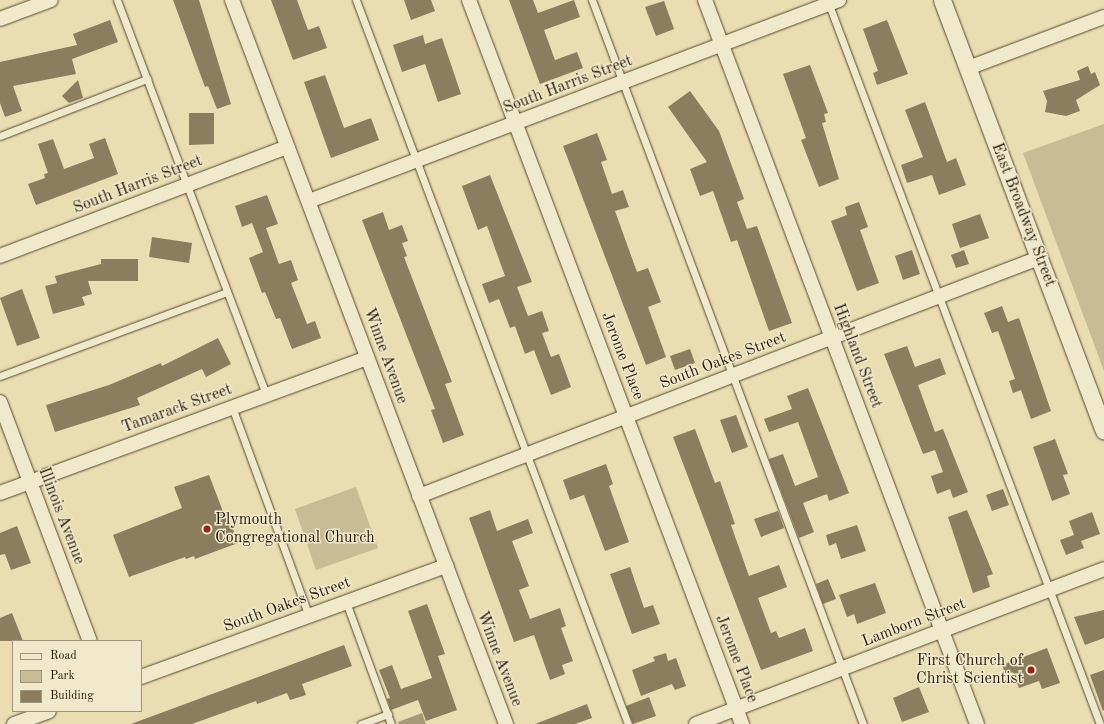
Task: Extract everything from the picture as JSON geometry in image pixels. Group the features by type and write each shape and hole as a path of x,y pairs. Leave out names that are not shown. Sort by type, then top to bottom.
{"street":[{"path":"1,15 51,0"},
{"name":"Winne Avenue","path":"232,0 506,724"},
{"name":"Jerome Place","path":"469,0 514,124 742,724"},
{"name":"Highland Street","path":"705,0 977,724"},
{"name":"East Broadway Street","path":"942,0 1104,430"},
{"name":"South Harris Street","path":"309,201 623,83 832,1"},
{"path":"968,68 1104,17"},
{"name":"South Harris Street","path":"0,256 287,147"},
{"name":"South Oakes Street","path":"419,496 1039,258"},
{"name":"Tamarack Street","path":"0,493 367,358"},
{"name":"Illinois Avenue","path":"0,402 90,640"},
{"name":"South Oakes Street","path":"142,677 446,566"},
{"name":"Lamborn Street","path":"696,724 1104,569"},
{"path":"14,724 46,712"}],"lane":[{"path":"117,0 266,395"},
{"path":"356,0 628,724"},
{"path":"592,0 863,724"},
{"path":"832,1 939,297 1100,724"},
{"path":"0,136 147,79"},
{"path":"0,376 227,292"},
{"path":"232,407 309,616"},
{"path":"346,602 391,724"},
{"path":"361,724 388,714"}],"green space":[{"path":"1104,124 1104,371 1023,153"},
{"path":"356,487 378,548 316,570 295,509"}],"shaded area":[{"path":"422,713 426,724 399,724 398,722"}],"building":[{"path":"173,0 199,0 231,104 217,109 208,86 205,87"},
{"path":"271,0 297,0 308,30 319,26 327,48 293,60"},
{"path":"404,0 431,0 435,11 411,20"},
{"path":"509,0 533,0 538,13 574,0 580,17 544,30 555,60 577,52 583,68 540,84"},
{"path":"664,1 674,29 656,36 645,7"},
{"path":"110,20 118,42 72,59 76,74 13,86 22,111 5,117 0,103 0,62 77,45 73,34"},
{"path":"887,20 908,74 877,85 873,73 878,71 863,29"},
{"path":"423,35 425,44 442,38 461,94 438,102 425,64 402,72 393,45"},
{"path":"810,65 828,113 824,114 826,122 822,123 839,179 819,187 801,140 806,138 783,74"},
{"path":"1088,66 1091,74 1095,72 1100,85 1076,100 1080,111 1066,116 1045,112 1047,101 1043,91 1080,80 1077,71"},
{"path":"325,75 344,128 371,118 379,140 331,158 304,82"},
{"path":"78,80 83,98 69,103 62,96"},
{"path":"690,91 719,131 744,199 737,202 747,229 757,226 792,323 769,331 737,240 731,242 713,191 700,196 690,169 707,162 668,107"},
{"path":"925,102 947,162 956,158 966,185 939,195 932,175 907,183 901,165 923,157 905,110"},
{"path":"189,113 214,113 214,144 189,145"},
{"path":"597,133 607,160 601,162 612,194 623,190 629,207 615,211 637,272 648,268 661,302 648,307 666,357 646,365 563,146"},
{"path":"105,138 118,174 36,205 28,184 45,178 44,174 48,173 38,144 53,139 64,169 94,158 89,144"},
{"path":"490,175 532,282 517,287 528,316 542,311 549,331 542,333 551,357 559,354 571,387 551,395 534,350 525,354 515,326 510,328 499,299 489,303 482,284 505,276 487,226 478,230 462,186"},
{"path":"267,195 278,224 266,228 279,264 291,260 298,280 291,283 307,324 315,321 321,338 292,349 280,318 276,319 265,292 262,293 249,258 263,252 252,223 242,227 235,206"},
{"path":"859,202 868,227 860,230 879,283 857,291 831,221 847,215 845,207"},
{"path":"383,212 389,230 402,225 408,241 402,243 407,256 404,257 452,382 445,384 464,435 443,443 431,410 435,409 362,220"},
{"path":"980,214 989,238 960,248 952,224"},
{"path":"152,237 192,243 189,263 149,257"},
{"path":"912,250 920,274 903,280 895,256"},
{"path":"964,250 969,264 956,268 951,255"},
{"path":"101,259 138,259 138,281 88,281 92,294 82,297 85,305 53,314 45,286 57,283 55,276 101,264"},
{"path":"22,289 40,338 17,346 0,298"},
{"path":"1002,306 1008,322 1019,318 1051,411 1031,419 1021,390 1013,393 1009,381 1015,379 998,331 992,333 984,313"},
{"path":"218,338 231,364 206,377 202,369 137,398 140,405 55,432 46,405 109,385 161,363 162,366"},
{"path":"907,346 915,367 940,358 946,374 918,385 935,432 943,429 968,492 953,498 950,489 937,494 931,476 943,472 935,450 923,454 884,354"},
{"path":"690,349 695,363 675,370 670,356"},
{"path":"808,388 849,493 829,501 827,494 803,503 814,532 799,538 769,459 783,454 795,486 818,477 798,422 769,432 764,419 792,409 787,396"},
{"path":"736,415 748,447 732,453 720,420"},
{"path":"695,429 715,483 720,481 735,524 731,525 749,576 779,565 787,587 758,598 771,633 776,631 779,638 805,628 813,651 761,670 673,437"},
{"path":"1055,439 1068,474 1063,475 1070,494 1052,501 1033,447"},
{"path":"606,464 613,484 609,486 629,542 605,551 584,495 570,500 563,480"},
{"name":"Plymouth Congregational Church","path":"209,475 227,522 230,521 238,543 195,559 194,556 186,559 185,557 129,577 113,535 182,508 174,487"},
{"path":"1003,489 1009,505 992,511 986,495"},
{"path":"490,510 497,531 528,519 533,533 512,541 529,586 519,590 530,619 560,608 566,626 561,628 573,661 562,665 565,674 550,680 534,635 514,642 469,518"},
{"path":"967,510 993,574 987,576 990,587 973,593 948,517"},
{"path":"778,511 784,528 761,537 754,519"},
{"path":"1092,512 1100,534 1081,541 1084,548 1066,555 1060,540 1074,535 1069,521"},
{"path":"857,525 866,551 841,559 836,543 829,546 826,535"},
{"path":"17,526 31,563 11,570 5,554 0,555 0,533"},
{"path":"630,567 644,608 653,605 660,624 632,634 610,574"},
{"path":"828,579 836,599 823,604 816,584"},
{"path":"875,583 886,613 857,624 854,614 847,617 839,595"},
{"path":"427,604 445,654 438,656 457,710 426,721 418,700 391,710 387,699 390,698 379,670 392,665 401,689 432,678 408,611"},
{"path":"1104,610 1104,638 1085,645 1074,617"},
{"path":"12,613 23,640 0,641 0,618"},
{"path":"344,645 352,666 302,684 306,695 290,700 287,693 257,704 256,701 192,724 131,724"},
{"path":"1047,648 1060,683 1042,689 1039,681 1019,688 1013,672 1006,675 1002,665"},
{"path":"666,653 668,661 676,658 686,686 675,690 672,684 641,696 632,670 655,661 653,657"},
{"path":"1104,670 1104,710 1103,711 1090,675"},
{"path":"919,687 929,712 902,722 893,698"},
{"path":"649,697 656,716 633,724 626,706"},
{"path":"587,704 592,718 575,724 535,724"}],"place":[{"name":"Plymouth Congregational Church","path":"207,529"},
{"name":"First Church of Christ Scientist","path":"1031,670"}]}
